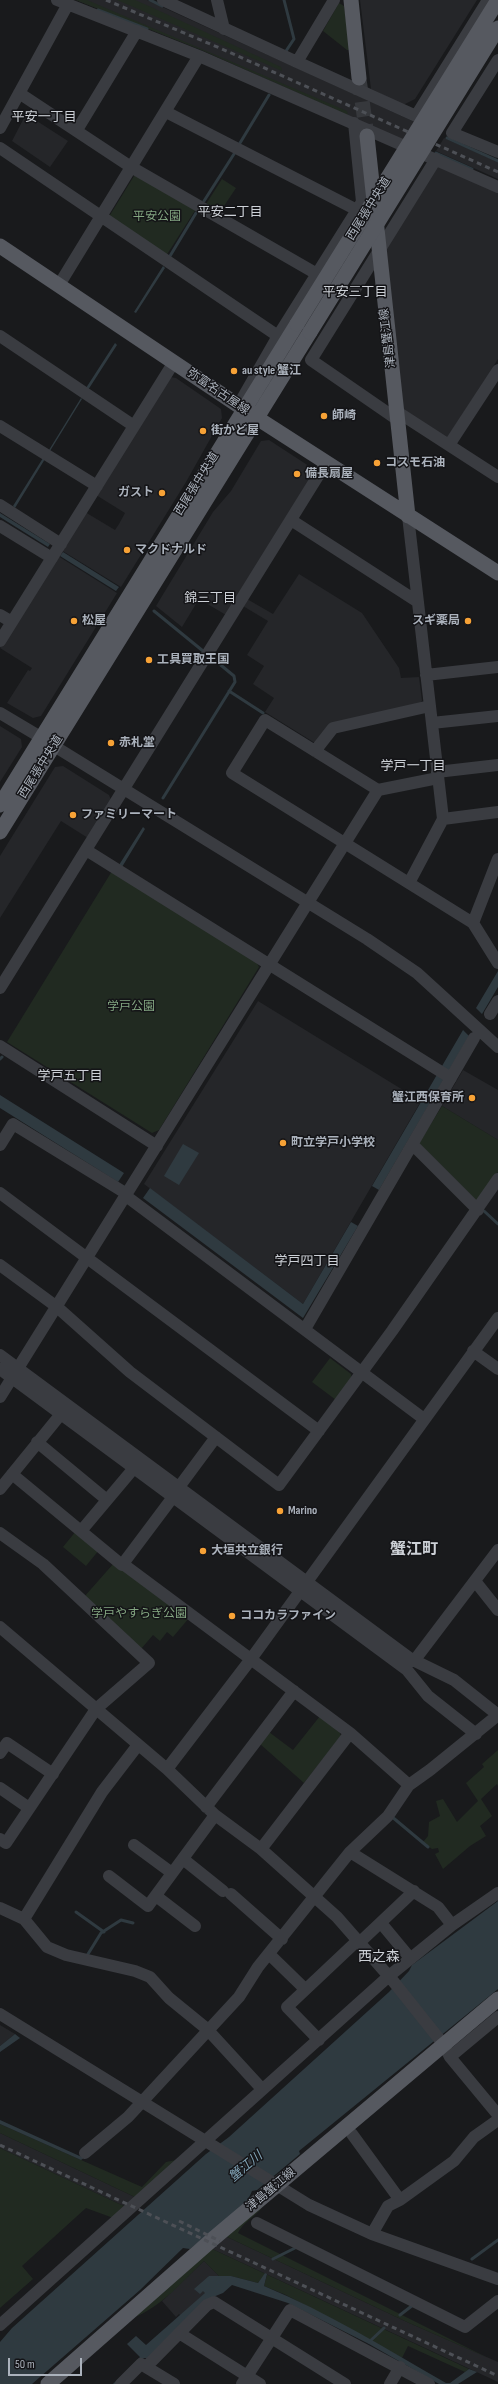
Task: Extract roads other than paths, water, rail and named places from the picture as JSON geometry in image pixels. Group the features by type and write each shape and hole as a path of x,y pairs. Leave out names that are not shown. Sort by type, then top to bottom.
{"main road":[{"path":"351,0 359,78"},
{"name":"西尾張中央道","path":"0,805 48,742 257,418 304,328 498,0"},
{"name":"西尾張中央道","path":"0,832 48,742 241,407 304,328 498,28"},
{"name":"津島蟹江線","path":"367,136 378,251 408,516"},
{"name":"弥富名古屋線","path":"0,246 257,418 498,573"},
{"name":"津島蟹江線","path":"48,2384 273,2184 445,2048 498,1999"}],"street":[{"path":"163,0 416,116 488,0"},
{"path":"217,0 224,29"},
{"path":"297,62 334,0"},
{"path":"0,128 19,93 62,2 199,56 436,158 498,187"},
{"path":"77,130 137,31"},
{"path":"59,285 199,56"},
{"path":"498,60 452,133 498,152"},
{"path":"19,93 131,167 317,274"},
{"path":"166,112 356,210"},
{"path":"241,407 278,336 362,202 354,124"},
{"path":"0,148 101,218 278,336"},
{"path":"436,158 311,360 397,416 449,445 498,477"},
{"path":"1,339 134,426"},
{"path":"0,641 174,362"},
{"path":"449,445 495,383 498,370"},
{"path":"0,426 97,486"},
{"path":"0,988 326,463"},
{"path":"0,505 61,544"},
{"path":"408,516 443,819 409,883"},
{"path":"291,520 418,602"},
{"path":"0,526 52,558"},
{"path":"0,615 12,622"},
{"path":"426,674 498,667"},
{"path":"315,751 333,728 430,706"},
{"path":"0,712 308,904 367,939 417,973 498,1047"},
{"path":"432,723 498,716"},
{"path":"378,790 265,720 232,773 473,923 498,962"},
{"path":"0,1397 378,790 438,775 498,765"},
{"path":"443,819 498,812"},
{"path":"86,850 445,1075"},
{"path":"473,923 498,859"},
{"path":"490,1014 498,1001"},
{"path":"305,1329 413,1145 445,1075 474,1038"},
{"path":"0,1046 157,1146"},
{"path":"0,1145 13,1124 126,1195 424,1419"},
{"path":"413,1145 478,1210"},
{"path":"0,1265 57,1307 130,1372 279,1485 362,1373 478,1210 498,1179"},
{"path":"0,1192 319,1430"},
{"path":"167,1770 304,1587 498,1318"},
{"path":"473,1351 498,1370"},
{"path":"0,1355 16,1373 61,1414 134,1468 176,1492"},
{"path":"0,1369 16,1373 304,1587 410,1663 454,1680 498,1715 476,1734 409,1785 388,1816 350,1852 269,1954 239,1997 207,2029 128,2117 85,2153"},
{"path":"0,1489 61,1414"},
{"path":"123,1564 216,1437"},
{"path":"37,1442 107,1500"},
{"path":"81,1531 134,1468"},
{"path":"12,1474 122,1565 123,1564 350,1733 409,1785"},
{"path":"0,1533 43,1564 149,1663 96,1709 6,1843 0,1839"},
{"path":"410,1663 498,1550"},
{"path":"475,1581 498,1610"},
{"path":"0,1627 167,1770 215,1815 261,1849 315,1897 391,1979 498,2115"},
{"path":"410,1663 428,1696 476,1734"},
{"path":"206,1807 294,1691"},
{"path":"261,1849 350,1733"},
{"path":"0,1753 7,1743 53,1774"},
{"path":"24,1919 102,1792 138,1745"},
{"path":"0,1788 29,1808"},
{"path":"109,1876 148,1906 215,1815"},
{"path":"134,1845 172,1874"},
{"path":"350,1852 438,1907 452,1925"},
{"path":"183,1859 227,1892 282,1939"},
{"path":"319,2040 287,2007 414,1892"},
{"path":"0,2325 207,2142 262,2089 391,1979 410,1958 452,1925 498,1893"},
{"path":"156,1896 195,1926"},
{"path":"0,1908 24,1919 48,1947 85,1959 135,1971 150,1977 169,1998 207,2029 262,2089"},
{"path":"381,1923 410,1958"},
{"path":"269,1954 305,1990"},
{"path":"0,2014 309,2205 372,2234 498,2279"},
{"path":"445,2048 498,2017"},
{"path":"372,2234 388,2206 400,2200 454,2161 474,2137 498,2120"},
{"path":"352,2134 400,2200"},
{"path":"257,2223 465,2327 498,2301"},
{"path":"146,2367 207,2305 214,2302 345,2384"},
{"path":"244,2380 290,2310 429,2384"},
{"path":"179,2333 244,2380 260,2384"},
{"path":"120,2384 141,2364 174,2384"},
{"path":"390,2384 400,2368"}],"water":[{"path":"163,266 165,268 136,313 134,312"},
{"path":"115,343 117,345 88,390 86,388"},
{"path":"81,398 82,399 50,451 49,450"},
{"path":"43,458 45,459 15,508 13,506"},
{"path":"0,513 50,544 48,547 0,517"},
{"path":"63,552 119,587 116,591 60,556"},
{"path":"143,827 145,829 122,867 119,865"},
{"path":"498,971 498,987 482,1014 476,1008"},
{"path":"463,1030 469,1036 379,1190 372,1186"},
{"path":"0,1095 124,1173 118,1182 0,1108"},
{"path":"183,1144 199,1153 179,1185 164,1176"},
{"path":"150,1188 303,1304 351,1222 358,1226 303,1318 143,1198"},
{"name":"蟹江川","path":"498,1901 498,1989 299,2151 300,2154 257,2190 252,2191 242,2207 225,2222 190,2249 183,2248 140,2290 32,2384 0,2384 0,2342 12,2328 206,2154 229,2137 389,1992 409,1971 412,1965"},
{"path":"15,2034 20,2038 0,2052 0,2046"},
{"path":"0,2120 84,2158 81,2160 0,2124"},
{"path":"265,2273 267,2274 264,2286 334,2319 446,2383 450,2383 469,2369 477,2372 458,2384 439,2384 369,2344 288,2303 232,2285 223,2293 208,2299 148,2358 143,2358 117,2384 113,2384 140,2357 127,2344 136,2336 146,2345 205,2293 203,2291 200,2294 194,2289 209,2276 231,2276 258,2283"}],"waterway":[{"path":"150,0 162,6"},
{"path":"284,0 294,39 286,51"},
{"path":"98,10 147,29"},
{"path":"240,143 269,95"},
{"path":"447,138 498,161"},
{"path":"436,153 472,169"},
{"path":"204,201 234,154"},
{"path":"170,256 196,213"},
{"path":"154,611 203,651"},
{"path":"163,798 235,682 234,676 211,657"},
{"path":"229,691 263,713"},
{"path":"484,1211 498,1224"},
{"path":"391,1816 428,1847"},
{"path":"76,1912 104,1932"},
{"path":"88,1954 101,1933 121,1920 133,1923"},
{"path":"472,2259 498,2240"},
{"path":"273,2259 297,2247"},
{"path":"400,2315 413,2305"},
{"path":"369,2342 384,2328"}],"tunnel":[{"path":"359,79 367,136"}],"railway":[{"path":"106,0 222,49 498,172"},
{"path":"0,2145 498,2376"},
{"path":"179,2221 220,2241"}],"place":[{"name":"au style 蟹江","path":"234,371"},
{"name":"師崎","path":"324,416"},
{"name":"街かど屋","path":"203,431"},
{"name":"コスモ石油","path":"377,463"},
{"name":"備長扇屋","path":"297,474"},
{"name":"ガスト","path":"162,493"},
{"name":"マクドナルド","path":"127,550"},
{"name":"松屋","path":"74,621"},
{"name":"スギ薬局","path":"468,621"},
{"name":"工具買取王国","path":"149,660"},
{"name":"赤札堂","path":"111,743"},
{"name":"ファミリーマート","path":"73,815"},
{"name":"蟹江西保育所","path":"472,1098"},
{"name":"町立学戸小学校","path":"283,1143"},
{"name":"Marino","path":"280,1511"},
{"name":"大垣共立銀行","path":"203,1551"},
{"name":"ココカラファイン","path":"232,1616"}],"district":[{"name":"平安一丁目","path":"44,118"},
{"name":"平安二丁目","path":"230,213"},
{"name":"平安三丁目","path":"355,293"},
{"name":"錦三丁目","path":"210,599"},
{"name":"学戸一丁目","path":"413,767"},
{"name":"学戸五丁目","path":"70,1077"},
{"name":"学戸四丁目","path":"307,1262"},
{"name":"蟹江町","path":"414,1550"},
{"name":"西之森","path":"379,1957"}],"park label":[{"name":"平安公園","path":"157,217"},
{"name":"学戸公園","path":"131,1007"},
{"name":"学戸やすらぎ公園","path":"139,1614"}]}
